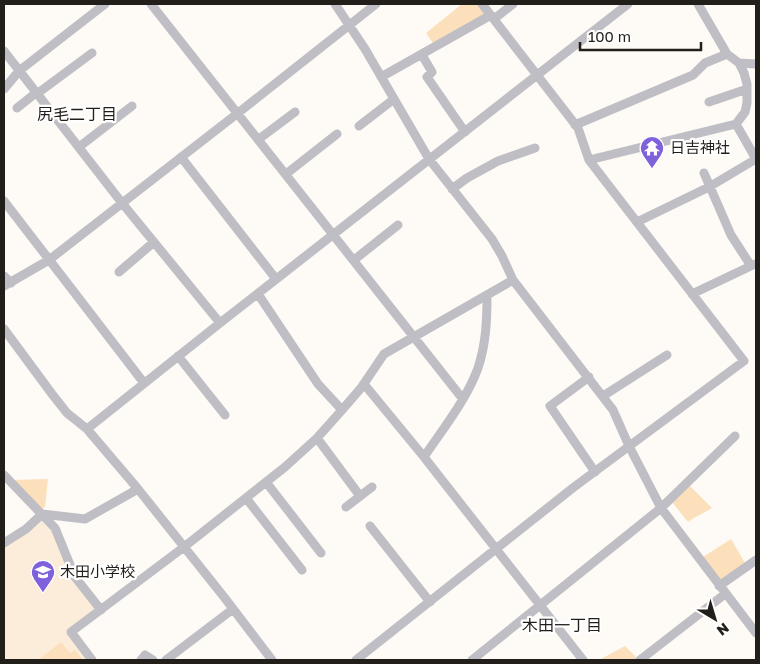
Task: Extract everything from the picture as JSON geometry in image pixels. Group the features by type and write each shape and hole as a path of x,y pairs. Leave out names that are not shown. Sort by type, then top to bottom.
{"street":[{"path":"4,89 19,71 105,4"},
{"path":"151,4 462,398"},
{"path":"335,4 429,159 492,239 513,280 589,377 618,418 629,446 661,508 756,633"},
{"path":"4,276 8,285 49,260 376,4"},
{"path":"356,660 594,472 744,361 589,160 578,128 482,4"},
{"path":"381,77 513,4"},
{"path":"87,429 628,4"},
{"path":"589,160 736,124 745,112 747,89 744,73 738,63 727,54 698,4"},
{"path":"4,51 122,203 220,323"},
{"path":"17,108 92,53"},
{"path":"575,125 693,75 705,63 727,54"},
{"path":"422,55 432,72 427,77 465,132"},
{"path":"738,63 756,64"},
{"path":"709,102 747,89"},
{"path":"359,126 394,99"},
{"path":"79,147 132,106"},
{"path":"259,139 295,112"},
{"path":"637,222 709,186 756,159 736,124"},
{"path":"286,174 338,134"},
{"path":"452,189 498,160 535,148"},
{"path":"181,157 276,279"},
{"path":"692,294 754,265 731,235 704,173"},
{"path":"4,201 144,383"},
{"path":"354,260 398,225"},
{"path":"119,272 154,242"},
{"path":"92,660 71,632 184,547 285,467 342,410 364,384 384,354 513,280"},
{"path":"258,294 318,384 342,410"},
{"path":"424,457 462,398 478,367 486,333 487,296"},
{"path":"4,329 52,394 67,412 87,429 138,489 272,660"},
{"path":"603,396 667,354"},
{"path":"178,356 225,415"},
{"path":"589,377 550,406 594,472"},
{"path":"364,384 424,457 583,660"},
{"path":"472,660 661,508 735,436"},
{"path":"316,438 360,496"},
{"path":"4,476 55,528 75,578 100,610"},
{"path":"266,482 321,553"},
{"path":"346,507 372,487"},
{"path":"4,543 26,529 42,514 86,519 138,489"},
{"path":"246,498 302,570"},
{"path":"370,526 430,602"},
{"path":"719,586 756,560"},
{"path":"640,660 726,594"},
{"path":"166,660 233,609"},
{"path":"141,660 144,656 153,660"}],"shaded area":[{"path":"462,4 478,4 485,15 433,43 426,33"},
{"path":"48,479 45,507 40,510 14,480"},
{"path":"690,486 712,508 688,522 672,502"},
{"name":"木田小学校","path":"41,519 52,531 94,608 93,612 66,632 88,660 4,660 4,546"},
{"path":"731,539 745,563 720,580 703,557"},
{"path":"61,642 70,653 75,650 83,660 38,660"},
{"path":"625,646 637,658 634,660 599,660"}],"place":[{"name":"日吉神社","path":"652,169"},
{"name":"木田小学校","path":"43,593"}],"district":[{"name":"尻毛二丁目","path":"77,114"},
{"name":"木田一丁目","path":"562,625"}]}
